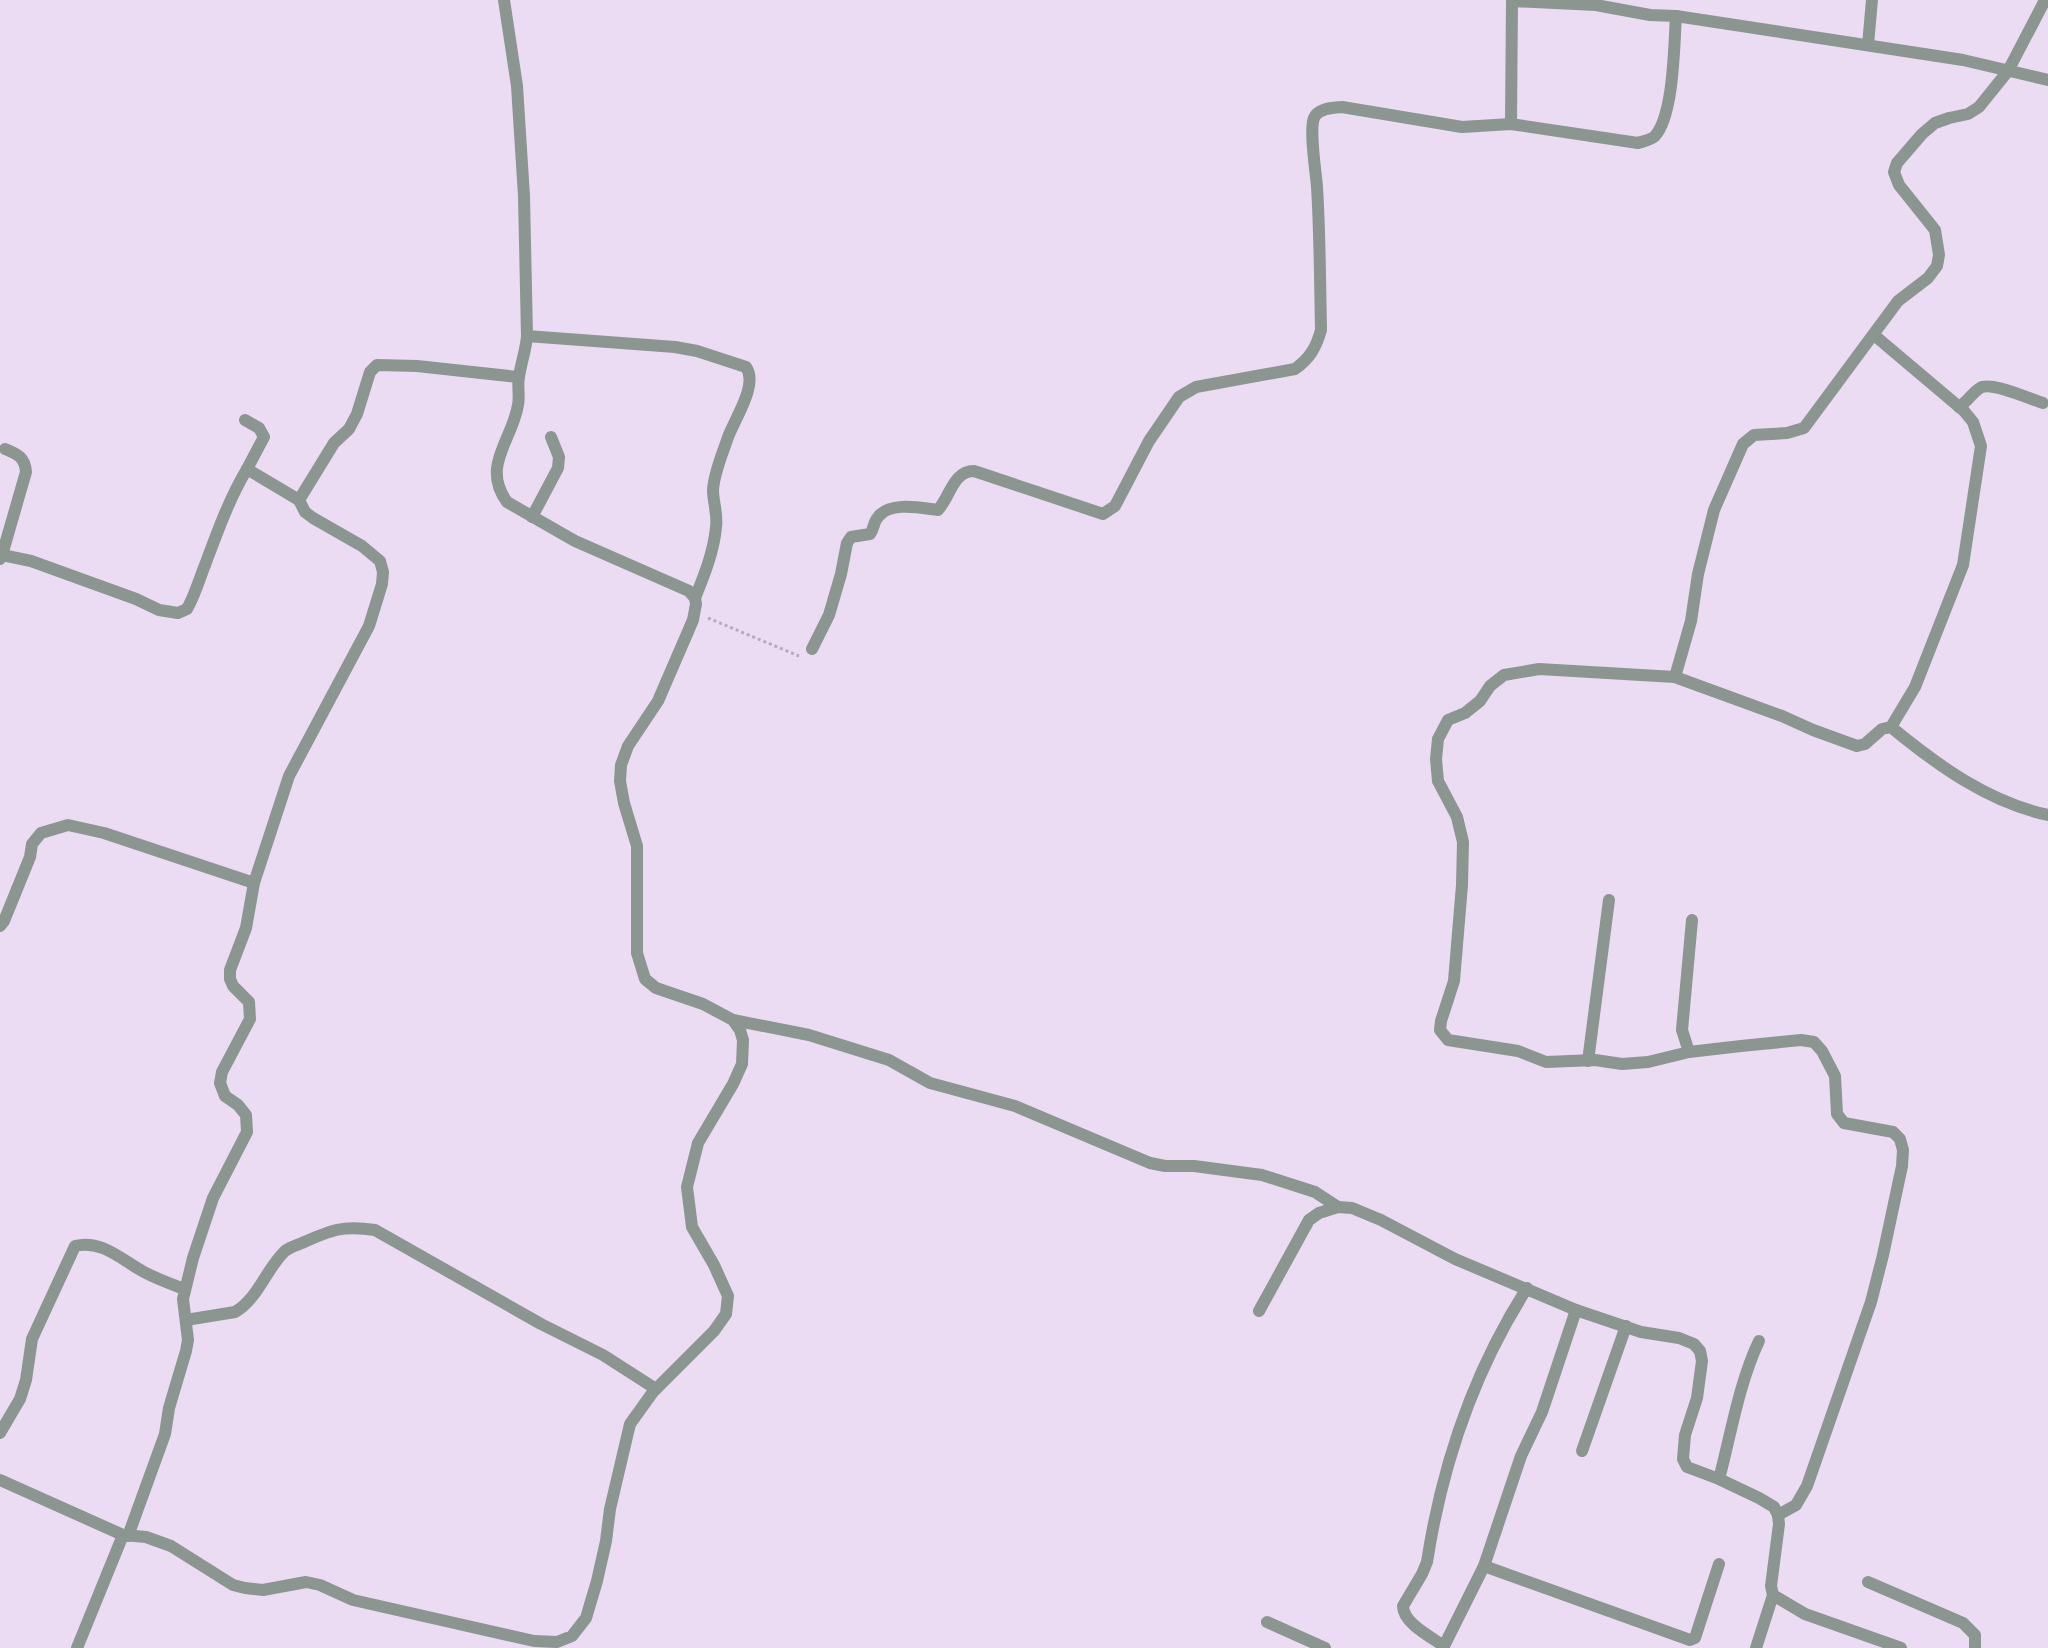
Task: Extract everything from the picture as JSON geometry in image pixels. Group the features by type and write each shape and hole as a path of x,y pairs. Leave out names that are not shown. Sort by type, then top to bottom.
{"street":[{"path":"504,0 517,86 524,196 527,336 526,352 518,378 518,407 497,461 497,484 507,502 532,517 575,541 689,591 695,598"},
{"path":"1511,124 1512,0 1596,5 1650,15 1676,16 1963,60 2048,80"},
{"path":"1868,45 1872,0"},
{"path":"1675,677 1691,621 1698,574 1714,510 1743,444 1754,435 1787,433 1804,428 1898,301 1928,278 1937,266 1939,255 1935,230 1899,185 1894,172 1897,163 1922,134 1935,123 1968,114 1979,107 2008,70 2045,0"},
{"path":"812,649 829,615 847,543 851,537 870,534 878,517 886,510 915,507 938,510 958,476 974,471 1103,514 1115,506 1149,441 1179,397 1196,387 1295,369 1305,361 1314,351 1321,330 1317,187 1312,130 1318,112 1342,107 1462,127 1511,124 1638,142 1654,137 1663,122 1671,85 1676,16"},
{"path":"1778,1515 1796,1505 1808,1486 1871,1302 1883,1255 1903,1150 1900,1139 1893,1132 1844,1123 1837,1114 1835,1076 1822,1051 1814,1042 1801,1040 1689,1052 1648,1062 1623,1064 1595,1060 1546,1062 1518,1052 1448,1040 1440,1030 1454,981 1463,842 1457,818 1438,781 1437,739 1448,720 1465,713 1480,701 1490,686 1504,675 1539,669 1675,677 1857,746 1865,744 1882,729 1891,727 1915,687 1963,564 1981,446 1973,422 1959,407 1874,335"},
{"path":"527,336 675,347 697,351 746,367 750,372 748,392 728,437 715,479 713,500 717,525 705,575 695,598 695,613 658,701 628,746 621,765 620,781 637,846 637,953 645,979 656,988 703,1004 733,1020 809,1035 889,1060 930,1083 1016,1106 1150,1163 1165,1167 1194,1167 1262,1175 1315,1192 1338,1207"},
{"path":"77,1648 126,1535 165,1434 169,1407 188,1340 184,1289 213,1198 247,1132 246,1115 238,1105 225,1096 220,1083 222,1072 250,1019 249,1002 233,986 230,980 230,970 246,928 254,883 289,776 369,626 382,584 383,572 380,561 362,546 313,518 300,506 299,500 334,443 349,429 357,414 370,372 377,365 417,366 518,378"},
{"path":"1959,407 1980,388 1990,385 2043,403"},
{"path":"4,449 20,456 26,463 26,472 4,533 1,557 31,561 136,599 159,610 178,613 187,609 196,592 233,496 264,437 259,428 245,420"},
{"path":"532,517 558,468 559,456 551,437"},
{"path":"247,469 299,500"},
{"path":"1891,727 1937,764 1966,782 2011,803 2048,815"},
{"path":"0,926 30,857 32,844 40,833 68,825 104,833 254,883"},
{"path":"1588,1061 1609,900"},
{"path":"1689,1052 1682,1030 1692,920"},
{"path":"0,1480 126,1535 146,1537 171,1546 232,1585 263,1590 306,1582 320,1585 353,1600 534,1644 557,1642 572,1636 586,1618 602,1561 609,1509 630,1424 656,1389 714,1331 726,1314 728,1296 714,1265 692,1227 687,1187 699,1143 742,1064 743,1041 740,1030 733,1020"},
{"path":"1259,1311 1309,1221 1319,1213 1338,1207 1352,1208 1381,1220 1455,1259 1576,1310 1641,1332 1678,1338 1694,1344 1700,1351 1702,1361 1698,1389 1685,1435 1683,1459 1687,1467 1759,1498 1774,1507 1778,1515 1779,1524 1771,1586 1773,1595 1756,1648"},
{"path":"186,1320 235,1312 250,1299 286,1250 332,1230 353,1227 375,1230 541,1324 603,1355 656,1389"},
{"path":"0,1433 20,1399 26,1380 32,1339 75,1246 88,1245 105,1249 143,1272 184,1289"},
{"path":"1527,1288 1508,1317 1470,1401 1452,1448 1426,1562 1422,1574 1403,1606 1403,1612 1408,1620 1443,1647 1484,1566 1521,1456 1542,1412 1576,1310"},
{"path":"1582,1451 1626,1326"},
{"path":"1719,1479 1738,1404 1759,1341"},
{"path":"1484,1566 1690,1640 1695,1638 1719,1564"},
{"path":"1868,1582 1963,1623 1975,1635 1975,1648"},
{"path":"1773,1595 1805,1614 1901,1648"},
{"path":"1268,1622 1325,1648"}],"path":[{"path":"695,613 798,656 808,656 812,649"}]}
